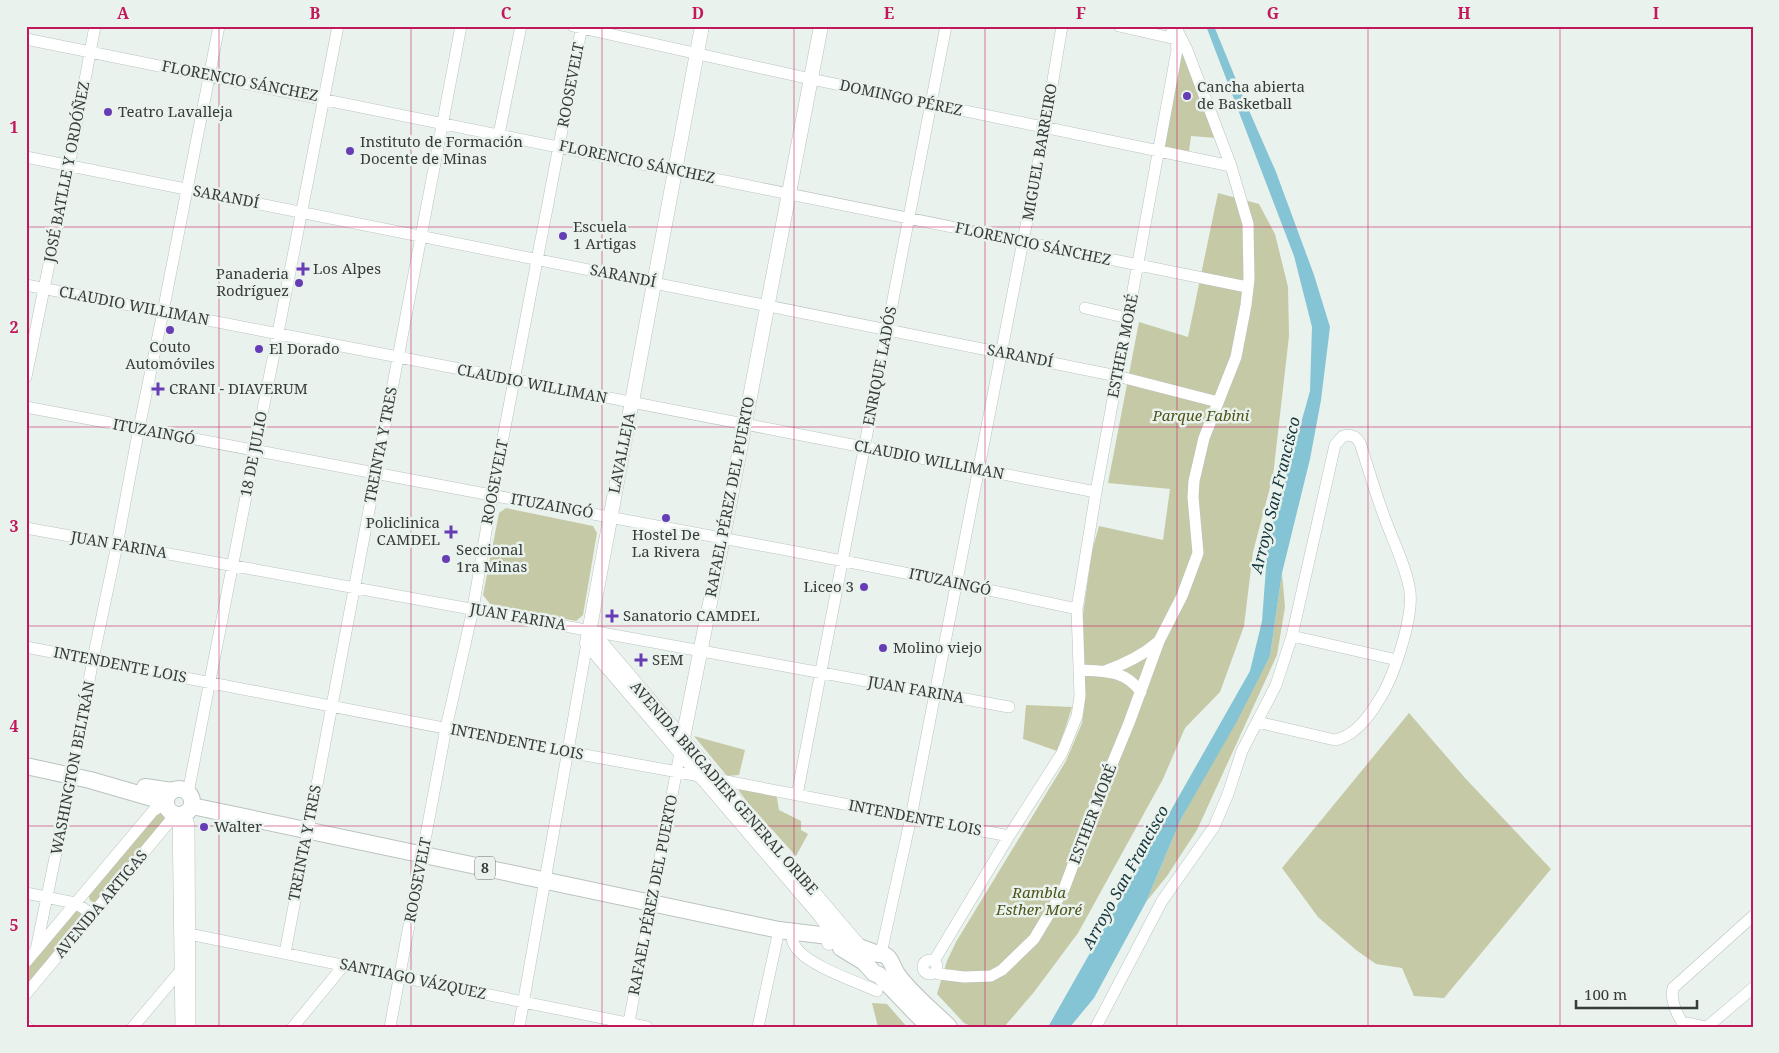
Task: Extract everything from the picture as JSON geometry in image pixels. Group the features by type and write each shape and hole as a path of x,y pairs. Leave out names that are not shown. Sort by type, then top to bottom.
{"highway":[{"name":"8","path":"26,766 72,775 178,805 307,830 785,932 859,946 880,968"},
{"name":"8","path":"829,940 864,962 900,979 922,1010 929,1027"},
{"name":"8","path":"922,1010 949,1027"}],"main road":[{"name":"LAVALLEJA","path":"588,637 702,26"},
{"name":"RAFAEL PÉREZ DEL PUERTO","path":"681,746 723,538 821,26"},
{"name":"AVENIDA BRIGADIER GENERAL ORIBE","path":"588,637 681,746 716,779 806,891 829,927 829,940"},
{"name":"AVENIDA BRIGADIER GENERAL ORIBE","path":"681,746 700,776 859,946"}],"street":[{"name":"JOSÉ BATLLE Y ORDÓÑEZ","path":"26,376 69,166 95,26"},
{"name":"WASHINGTON BELTRÁN","path":"36,950 219,26"},
{"name":"18 DE JULIO","path":"185,970 185,934 178,805 210,682 338,26"},
{"name":"TREINTA Y TRES","path":"285,953 461,26"},
{"path":"499,134 520,26"},
{"name":"ENRIQUE LADÓS","path":"797,795 946,26"},
{"name":"MIGUEL BARREIRO","path":"880,968 1023,242 1062,26"},
{"path":"1119,26 1178,34"},
{"name":"ESTHER MORÉ","path":"1168,26 1178,34 1230,166 1248,224 1246,305 1236,357 1204,438 1194,481 1193,497 1198,553 1182,596 1159,641 1064,889 1034,939 1002,970 991,976 964,977 939,974 935,966 1009,836 1062,753 1077,716 1080,696 1077,610 1096,492 1177,50 1178,34"},
{"name":"DOMINGO PÉREZ","path":"579,27 930,104 1230,166"},
{"name":"ROOSEVELT","path":"390,1027 446,728 473,609 492,495 538,259 579,27"},
{"name":"FLORENCIO SÁNCHEZ","path":"26,39 1247,287"},
{"name":"SARANDÍ","path":"26,157 1117,376 1218,402"},
{"name":"CLAUDIO WILLIMAN","path":"26,286 1096,492"},
{"path":"1085,308 1128,318"},
{"name":"ITUZAINGÓ","path":"26,407 254,452 957,582 1077,610"},
{"path":"1096,1027 1162,901 1214,827 1228,794 1242,751 1276,685 1292,636 1335,445 1343,436 1350,435 1357,438 1360,443 1410,590 1411,609 1389,685 1372,712 1346,738 1335,740 1257,722"},
{"name":"JUAN FARINA","path":"26,528 473,609 588,637 700,650 1009,708"},
{"path":"1292,636 1397,660"},
{"name":"LAVALLEJA","path":"519,1027 588,637"},
{"name":"ESTHER MORÉ","path":"1105,671 1137,658 1159,641"},
{"name":"INTENDENTE LOIS","path":"26,646 1009,836"},
{"name":"ESTHER MORÉ","path":"1079,670 1105,671 1124,676 1133,682 1141,692"},
{"name":"RAFAEL PÉREZ DEL PUERTO","path":"628,1025 681,746"},
{"name":"AVENIDA ARTIGAS","path":"26,962 153,811 178,805"},
{"name":"AVENIDA ARTIGAS","path":"26,994 178,805"},
{"path":"26,893 75,903 92,914"},
{"path":"1753,916 1673,988 1671,994 1683,1026 1688,1023 1707,1027 1753,988"},
{"path":"785,932 799,952 826,969 880,968"},
{"path":"758,1027 785,932"},
{"name":"SANTIAGO VÁZQUEZ","path":"185,934 344,965 628,1025 647,1027"},
{"path":"293,1027 344,965"},
{"path":"133,1027 185,970"},
{"path":"181,1027 185,970"},
{"path":"185,970 190,1027"}],"green space":[{"name":"Cancha abierta de Basketball","path":"1181,45 1216,138 1191,136 1189,151 1165,148 1164,141"},
{"path":"1218,193 1259,204 1275,234 1288,287 1289,336 1273,476 1253,552 1244,626 1220,692 1185,728 1163,779 1078,933 1034,992 1004,1027 973,1027 964,1023 937,994 947,961 956,942 1066,761 1082,723 1085,698 1083,614 1092,551 1099,526 1163,540 1170,489 1108,483 1139,322 1188,337"},
{"path":"506,508 593,526 597,533 583,615 576,621 490,604 483,595 499,513"},
{"path":"1282,573 1285,607 1277,655 1197,830 1167,876 1146,902 1181,819 1270,656"},
{"path":"1026,705 1072,707 1057,751 1023,739"},
{"path":"1409,713 1465,778 1551,869 1444,998 1414,996 1402,968 1376,964 1356,950 1318,917 1282,868"},
{"path":"694,736 745,750 739,775 727,776"},
{"path":"740,789 776,793 779,810 801,821 801,830 808,834 796,856 748,803 739,791"},
{"path":"157,813 161,813 165,820 98,903 93,903 88,895"},
{"path":"76,909 82,912 82,918 26,986 26,966"},
{"path":"872,1003 887,1004 907,1027 878,1027"}],"water":[{"name":"Arroyo San Francisco","path":"1206,26 1214,26 1276,172 1314,275 1330,327 1321,400 1310,459 1282,573 1270,656 1236,723 1181,819 1146,902 1094,998 1070,1027 1048,1027 1250,671 1262,621 1268,541 1310,391 1312,327 1294,256"}],"place":[{"name":"Cancha abierta de Basketball","path":"1187,96"},
{"name":"Teatro Lavalleja","path":"108,112"},
{"name":"Instituto de Formación Docente de Minas","path":"350,151"},
{"name":"Escuela 1 Artigas","path":"563,236"},
{"name":"Los Alpes","path":"303,269"},
{"name":"Panaderia Rodríguez","path":"299,283"},
{"name":"Couto Automóviles","path":"170,330"},
{"name":"El Dorado","path":"259,349"},
{"name":"CRANI - DIAVERUM","path":"158,389"},
{"name":"Hostel De La Rivera","path":"666,518"},
{"name":"Policlinica CAMDEL","path":"451,532"},
{"name":"Seccional 1ra Minas","path":"446,559"},
{"name":"Liceo 3","path":"864,587"},
{"name":"Sanatorio CAMDEL","path":"612,616"},
{"name":"Molino viejo","path":"883,648"},
{"name":"SEM","path":"641,660"},
{"name":"Walter","path":"204,827"}],"park label":[{"name":"Parque Fabini","path":"1201,416"},
{"name":"Rambla Esther Moré","path":"1039,902"}]}
